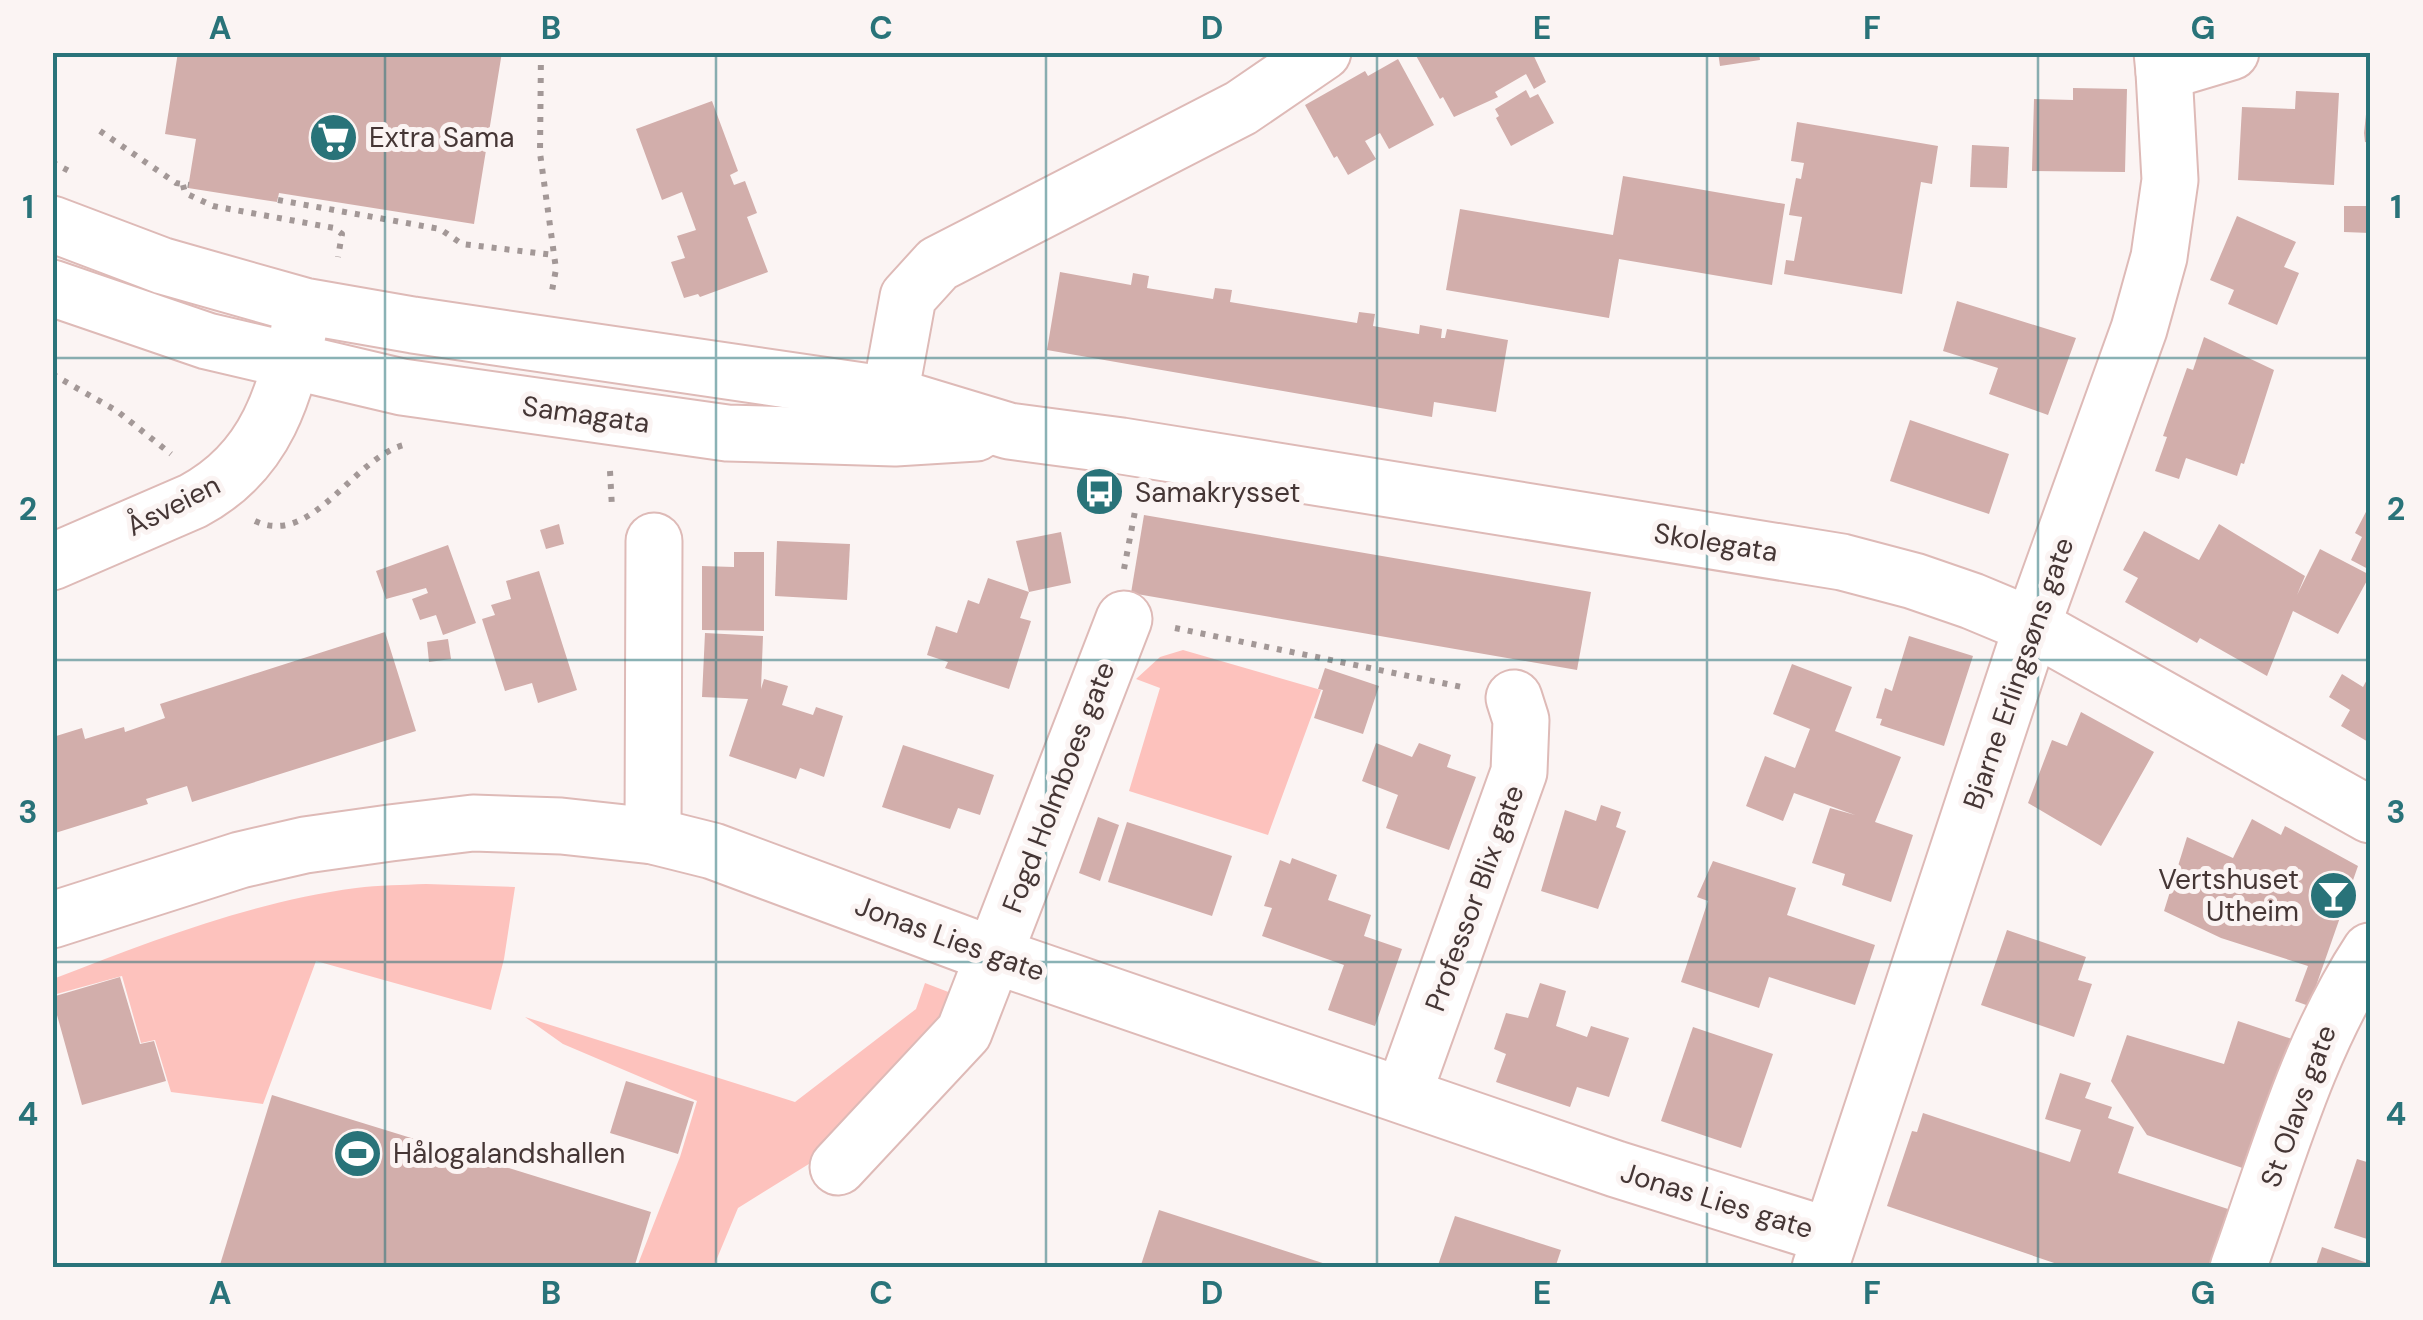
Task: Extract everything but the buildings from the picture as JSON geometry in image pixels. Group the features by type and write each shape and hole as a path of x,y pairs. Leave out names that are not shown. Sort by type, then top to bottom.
{"main road":[{"path":"890,395 908,297 938,264 1242,108 1323,52"},
{"path":"2164,62 2230,52"},
{"name":"Bjarne Erlingsøns gate","path":"1825,1252 2032,626 2138,330 2159,257 2170,180 2164,62"},
{"path":"52,224 163,266 304,306 890,395 1010,431"},
{"name":"Samagata","path":"52,288 207,340 402,387 726,434 895,438 1010,431"},
{"name":"Åsveien","path":"52,562 216,488 240,467 262,438 291,363 304,306"},
{"name":"Skolegata","path":"1010,431 1842,562 1929,586 2032,626 2370,814"},
{"path":"653,836 654,540"},
{"name":"Fogd Holmboes gate","path":"838,1167 964,1032 1124,620"},
{"name":"Professor Blix gate","path":"1403,1095 1519,772 1521,720 1514,698"},
{"name":"Jonas Lies gate","path":"52,920 240,860 390,832 473,823 561,826 653,836 712,852 992,955 1616,1169 1825,1252"},
{"name":"St Olavs gate","path":"2238,1268 2316,1050 2335,1008 2370,951"}],"path":[{"path":"540,52 540,153 556,270 552,293"},
{"path":"100,131 176,184 186,185 184,192 213,206 334,228 342,234 338,256"},
{"path":"278,200 440,229 462,244 554,255"},
{"path":"52,374 117,411 268,527 293,524 320,508 364,467 392,448 407,444"},
{"path":"1136,506 1122,581 1124,620 1514,698"}],"shaded area":[{"path":"1183,650 1321,690 1268,835 1129,791 1160,688 1136,679 1160,657"},
{"path":"426,884 515,887 491,1010 316,961 263,1104 171,1092 155,1040 141,1043 122,976 53,995 53,979 240,913 317,894"},
{"path":"925,983 951,993 961,1004 825,1154 738,1208 713,1268 649,1268 638,1264 680,1157 697,1101 563,1044 525,1017 795,1102 916,1009"}],"place":[{"name":"Extra Sama","path":"334,137"},
{"name":"Samakrysset","path":"1100,492"},
{"name":"Vertshuset Utheim","path":"2334,895"},
{"name":"Hålogalandshallen","path":"358,1153"}]}
